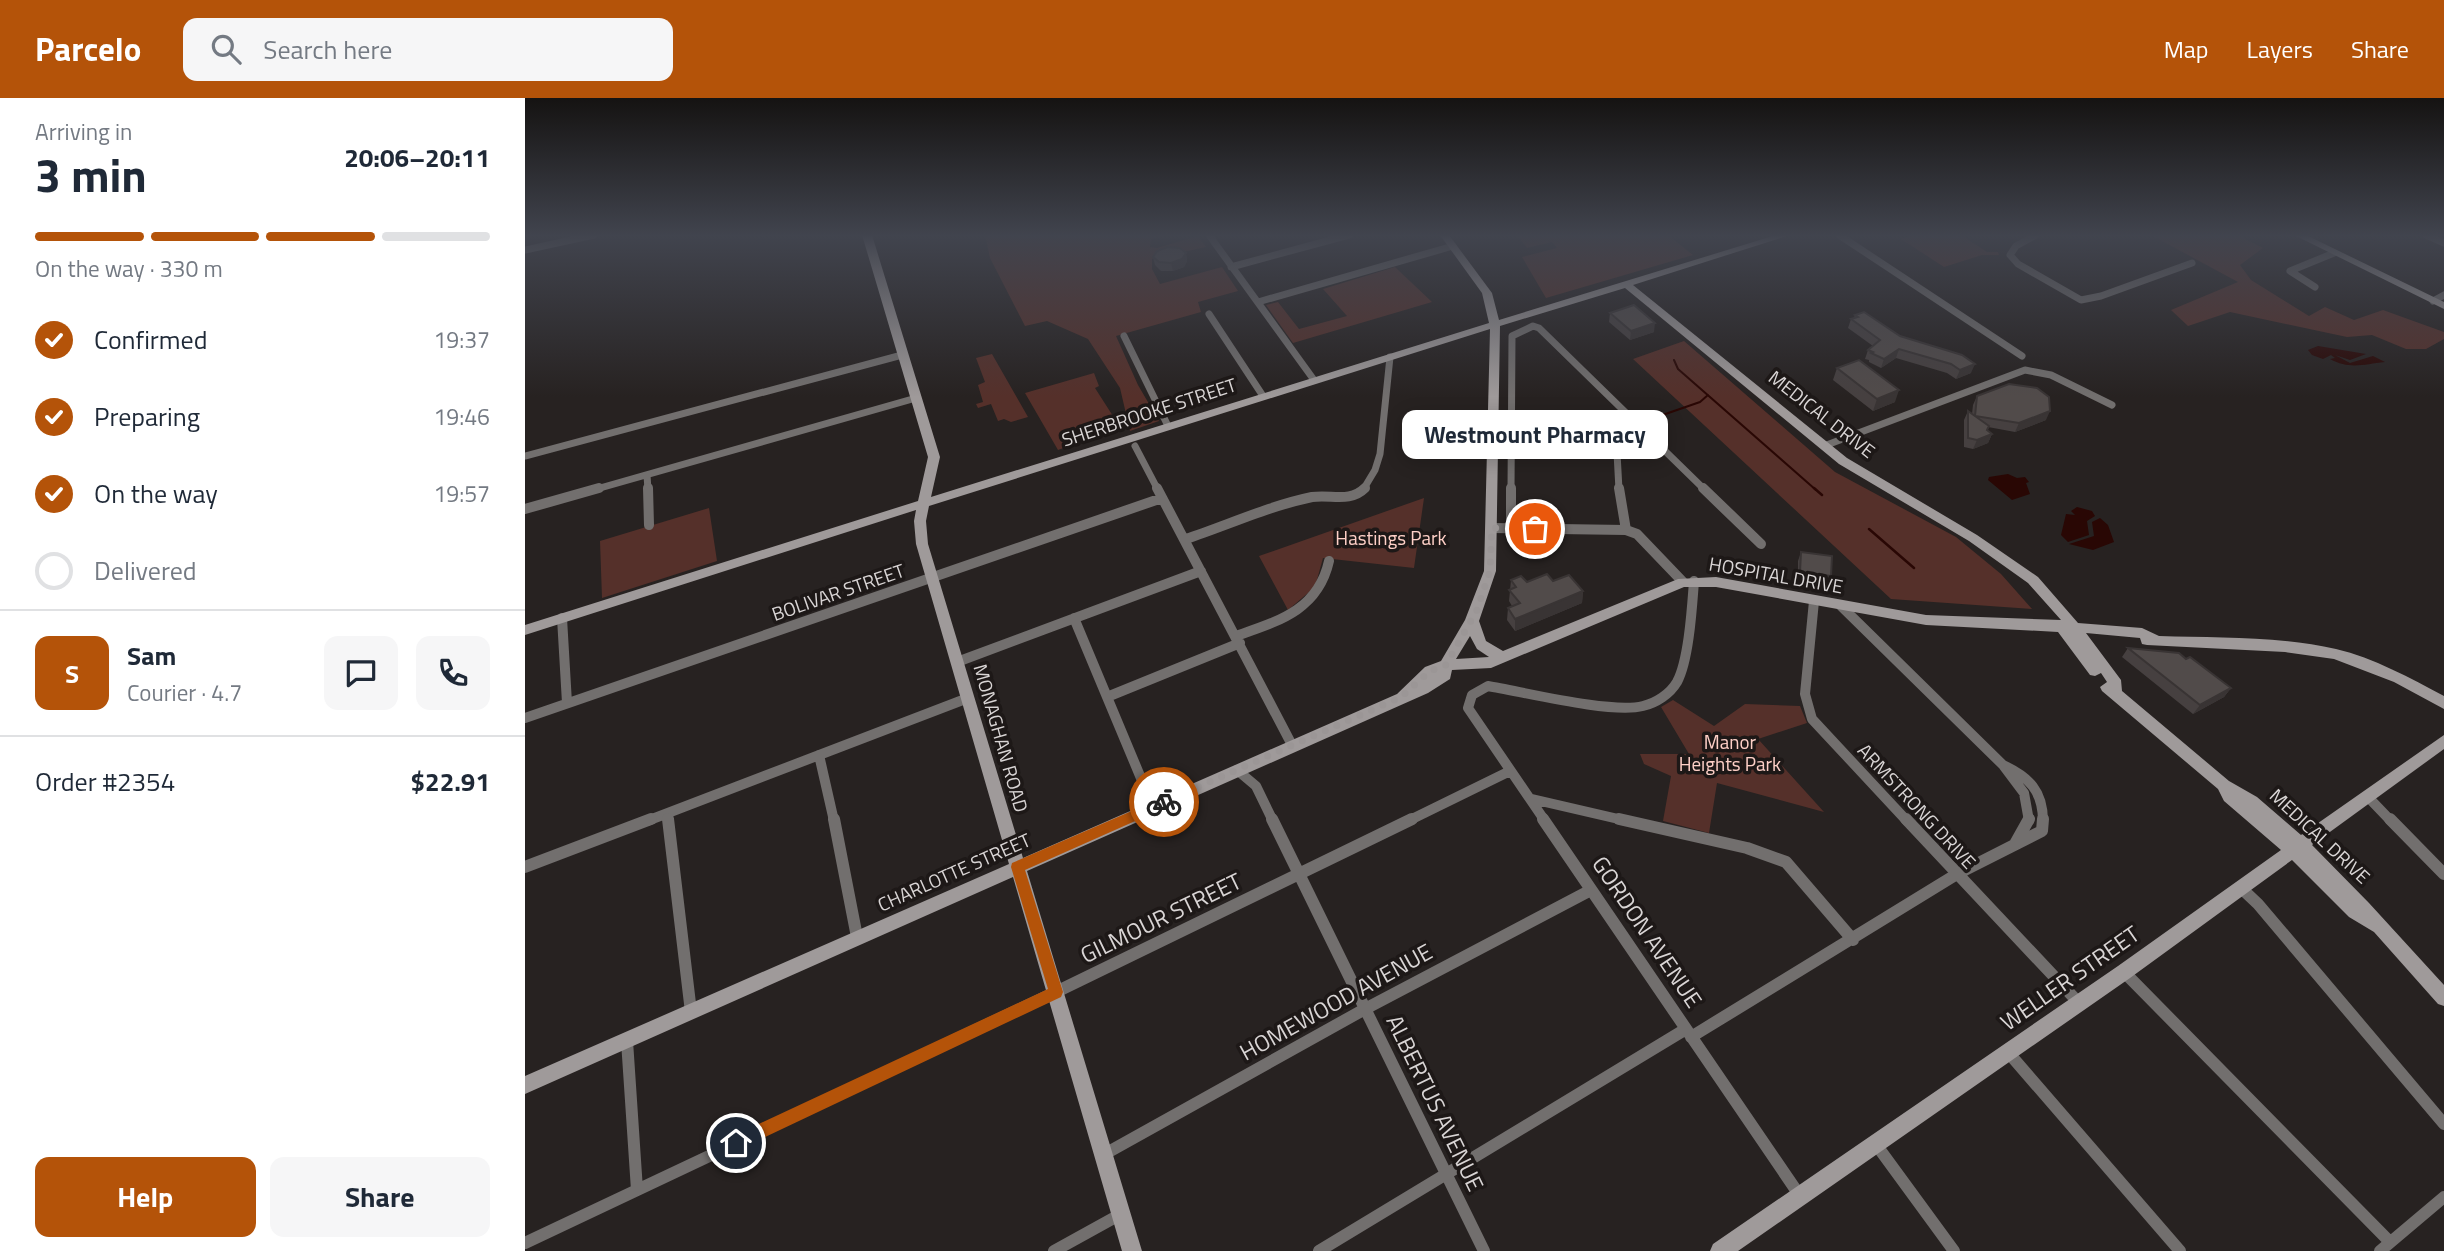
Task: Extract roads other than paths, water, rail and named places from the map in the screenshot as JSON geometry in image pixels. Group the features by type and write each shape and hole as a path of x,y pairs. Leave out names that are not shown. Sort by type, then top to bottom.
{"main road":[{"name":"MONAGHAN ROAD","path":"883,289 934,457 920,521 922,544 1132,1251"},
{"name":"CHARLOTTE STREET","path":"525,1085 1401,697 1430,671 1446,665 1472,621 1490,571 1496,324 1484,289"},
{"name":"SHERBROOKE STREET","path":"525,630 1263,396 1612,289"},
{"name":"MEDICAL DRIVE","path":"1633,289 1843,461 1973,538 2033,580 2072,631 2107,687 2224,785 2229,796 2295,846 2354,912 2379,928 2444,998"},
{"path":"2408,289 2444,306"},
{"name":"HOSPITAL DRIVE","path":"1446,665 1476,666 1689,581 1716,582 1926,620 1990,625 2004,631 2072,631 2146,640 2285,647 2335,654 2399,678 2444,704"},
{"path":"1472,621 1478,643 1488,652 1504,657"},
{"name":"WELLER STREET","path":"1731,1248 1875,1143 2124,972 2444,741"}],"street":[{"path":"1248,289 1314,380"},
{"path":"1258,302 1304,289"},
{"path":"1920,289 2022,356"},
{"path":"2061,289 2081,300 2121,289"},
{"path":"2433,301 2444,295"},
{"path":"1209,314 1263,396"},
{"path":"1511,529 1512,335 1532,326 1539,328 1761,544"},
{"path":"1124,337 1168,426"},
{"path":"525,456 902,355"},
{"path":"1186,539 1317,496 1347,498 1358,494 1368,485 1378,457 1390,357"},
{"path":"1824,446 2025,370 2051,375 2112,405"},
{"path":"525,509 916,398"},
{"path":"1626,530 1620,504 1616,434 1635,423"},
{"path":"1105,447 1135,446 1145,434"},
{"path":"1135,446 1292,746"},
{"path":"647,475 649,525"},
{"name":"BOLIVAR STREET","path":"525,718 1162,498"},
{"path":"1492,528 1626,530 1637,534 1689,581"},
{"path":"1107,697 1297,611 1317,594 1328,577 1329,561"},
{"path":"957,662 1201,571"},
{"name":"GORDON AVENUE","path":"1689,581 1691,616 1680,674 1677,684 1662,698 1643,706 1620,708 1495,685 1475,692 1468,708 1800,1196"},
{"name":"ARMSTRONG DRIVE","path":"1814,600 1805,694 1812,719 2079,1003"},
{"path":"1841,606 2003,765 2024,793 2029,820 2015,845"},
{"path":"562,618 566,703"},
{"path":"1074,618 1153,807"},
{"path":"525,867 968,698"},
{"path":"819,755 839,840 857,937"},
{"name":"ALBERTUS AVENUE","path":"1256,786 1257,761"},
{"path":"1319,1251 1689,1033 1853,940 1957,874 2042,831 2045,805 2033,782 2003,765"},
{"name":"ALBERTUS AVENUE","path":"1237,770 1256,786 1484,1251"},
{"name":"GILMOUR STREET","path":"525,1243 1056,992 1510,771"},
{"path":"2368,797 2444,874"},
{"path":"1532,799 1747,848 1786,862 1853,940"},
{"path":"667,814 691,1012"},
{"path":"2240,887 2258,904 2444,1124"},
{"name":"HOMEWOOD AVENUE","path":"1103,1154 1365,1009 1591,890"},
{"path":"2124,972 2385,1247 2444,1197"},
{"path":"627,1041 637,1190"},
{"path":"2007,1051 2180,1251"},
{"path":"1875,1143 1954,1251"},
{"path":"1054,1251 1121,1214"}],"waterway":[{"path":"1674,360 1678,369 1708,395"},
{"path":"1651,419 1700,402 1708,395"},
{"path":"1708,395 1816,490"},
{"path":"1814,488 1822,495"},
{"path":"1869,529 1914,568"}],"place":[{"name":"Westmount Pharmacy","path":"1535,529"}],"park label":[{"name":"Hastings Park","path":"1391,538"},
{"name":"Manor Heights Park","path":"1730,753"}]}
